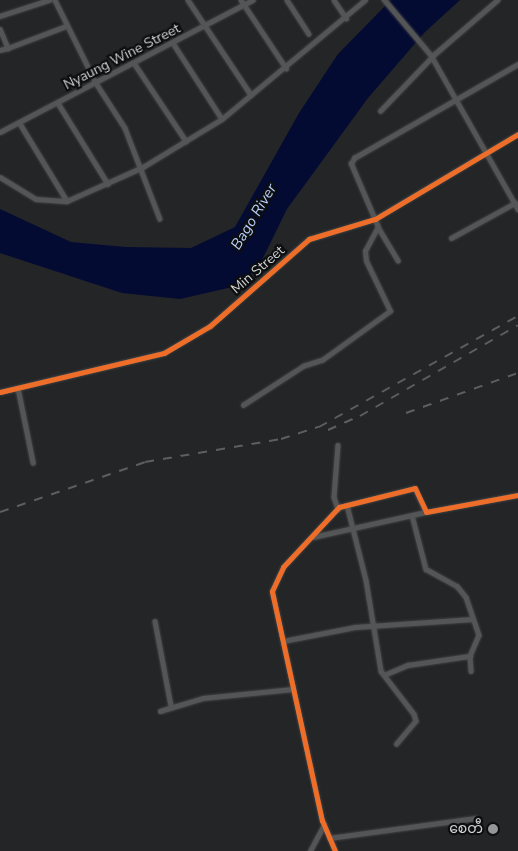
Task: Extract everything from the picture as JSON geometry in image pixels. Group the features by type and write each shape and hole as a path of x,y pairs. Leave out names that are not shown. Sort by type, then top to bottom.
{"street":[{"path":"0,16 49,0"},
{"path":"55,0 66,26 96,83 125,128 143,167 160,219"},
{"path":"188,0 208,26 251,95"},
{"path":"241,0 286,68"},
{"name":"Nyaung Wine Street","path":"0,132 208,26 253,0"},
{"path":"287,0 309,34"},
{"path":"334,0 346,18"},
{"path":"0,177 36,199 67,201 108,184 143,167 222,119 286,68 365,0"},
{"path":"384,0 432,57 457,98 518,209"},
{"path":"380,111 432,57 498,0"},
{"path":"0,50 66,26"},
{"path":"0,29 8,48"},
{"path":"172,43 222,119"},
{"path":"134,63 186,141"},
{"path":"398,260 378,227 352,164 354,158 518,64"},
{"path":"58,103 108,184"},
{"path":"18,122 67,201"},
{"name":"Min Street","path":"0,392 164,353 210,326 309,239 375,219 518,134"},
{"path":"451,238 515,203"},
{"path":"244,405 302,366 322,360 388,314 389,308 365,255 378,227"},
{"path":"18,388 33,462"},
{"path":"338,445 334,497 338,509"},
{"path":"335,851 324,825 272,591 283,568 338,509 415,488 426,512"},
{"path":"312,537 426,512 518,496"},
{"path":"348,505 384,675 414,714 416,721 397,744"},
{"path":"412,515 426,569 457,586 473,619 479,635 470,656 471,671"},
{"path":"283,641 373,625 473,619"},
{"path":"155,621 172,706"},
{"path":"384,675 408,665 470,656"},
{"path":"160,711 172,706 232,694 293,690"},
{"path":"329,838 476,818"},
{"path":"310,851 324,825"}],"water":[{"name":"Bago River","path":"391,0 460,0 425,32 368,98 287,209 261,262 241,285 180,299 122,293 0,253 0,209 71,242 125,247 191,248 235,227 299,113 338,54"}],"railway":[{"path":"0,512 145,462 281,439 319,427 518,316"},
{"path":"328,430 360,416 518,325"},
{"path":"406,413 518,373"}],"cycle path":[{"path":"0,392 164,353 210,326 309,239 375,219 518,134"},
{"path":"335,851 322,821 272,591 283,567 339,507 415,488 426,512 518,495"}],"place":[{"name":"စေတီ","path":"493,829"}]}
